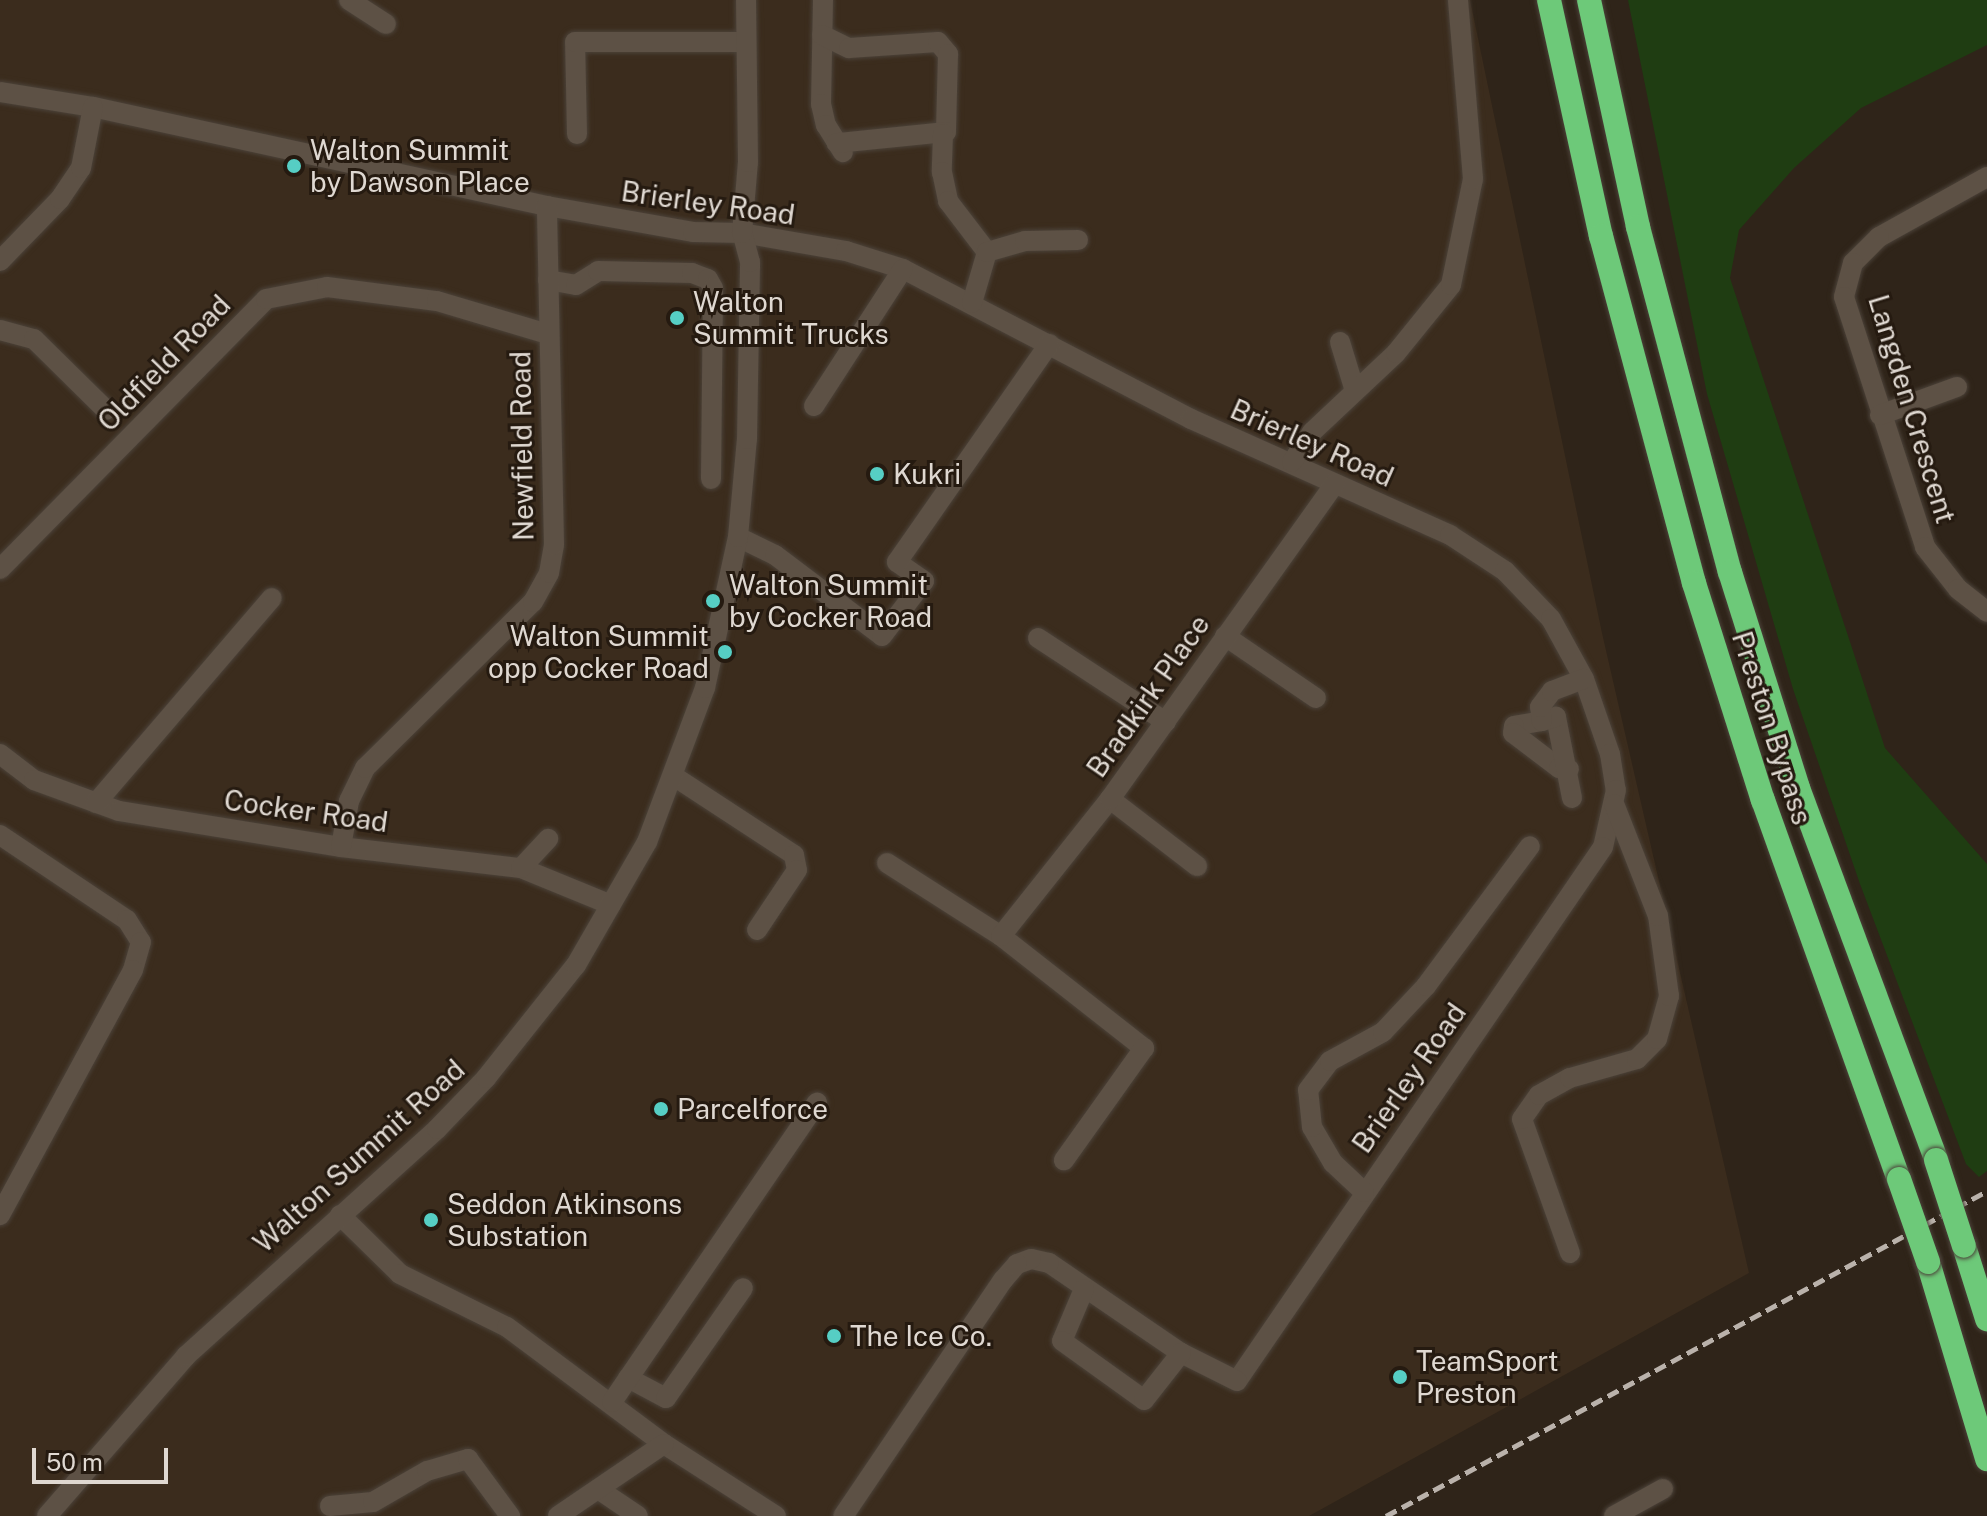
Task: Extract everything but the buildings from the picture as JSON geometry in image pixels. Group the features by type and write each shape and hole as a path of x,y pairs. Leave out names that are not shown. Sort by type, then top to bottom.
{"highway":[{"name":"Preston Bypass","path":"1549,0 1601,236 1694,583 1763,800 1928,1262 1987,1459"},
{"name":"Preston Bypass","path":"1589,0 1645,255 1730,572 1798,788 1936,1160 1987,1319"}],"street":[{"path":"349,0 386,24"},
{"name":"Walton Summit Road","path":"47,1516 186,1356 486,1078 576,965 647,842 675,777 705,688 738,537 747,439 750,262 742,233 748,162 746,0"},
{"path":"823,0 821,104 840,147 943,134"},
{"path":"1292,462 1312,432 1396,353 1451,285 1473,179 1458,0"},
{"path":"822,35 849,48 938,42 948,54 950,124 943,134 942,172 948,201 987,252"},
{"path":"577,134 575,42 746,42"},
{"name":"Brierley Road","path":"0,92 93,107 547,206 693,232 742,233 846,251 903,269 1191,419 1450,535 1505,571 1551,619 1584,679 1610,754 1614,804 1603,847 1237,1381 1181,1353 1049,1263 1031,1259 1017,1264 843,1516"},
{"path":"0,261 60,199 81,168 93,107"},
{"name":"Langden Crescent","path":"1987,177 1879,237 1853,263 1844,297 1925,547 1958,589 1987,612"},
{"name":"Newfield Road","path":"341,847 349,801 365,768 533,602 549,573 554,545 547,206"},
{"path":"987,252 1016,242 1078,240"},
{"path":"972,303 987,252"},
{"path":"814,406 903,269"},
{"path":"548,280 576,285 598,271 692,273 708,279 713,288 711,479"},
{"name":"Oldfield Road","path":"0,569 266,299 327,287 437,301 548,334"},
{"path":"0,330 34,339 106,410"},
{"path":"1340,342 1355,391"},
{"path":"738,537 775,555 882,636 924,581 897,562 1049,344"},
{"path":"1880,415 1957,387"},
{"name":"Bradkirk Place","path":"1001,936 1110,799 1335,484"},
{"path":"96,803 272,598"},
{"path":"1225,636 1316,698"},
{"path":"1038,638 1166,722"},
{"path":"1542,721 1542,700 1584,679"},
{"path":"1569,769 1559,768 1513,733 1514,726 1556,717 1569,769 1572,798"},
{"name":"Cocker Road","path":"0,754 34,780 119,811 341,847 521,868 611,905"},
{"path":"675,777 794,855 797,870 757,930"},
{"path":"1110,799 1197,866"},
{"path":"1570,1253 1522,1119 1549,1089 1637,1059 1657,1039 1669,996 1658,916 1614,804"},
{"path":"0,835 127,920 141,942 133,970 0,1215"},
{"path":"521,868 548,839"},
{"path":"1364,1192 1333,1163 1312,1127 1308,1090 1330,1061 1383,1032 1426,986 1530,846"},
{"path":"887,863 1001,936 1144,1048 1064,1160"},
{"path":"612,1402 817,1103"},
{"path":"340,1215 400,1274 507,1327 762,1513"},
{"path":"628,1378 666,1398 743,1288"},
{"path":"1084,1289 1062,1341 1144,1400 1181,1353"},
{"path":"558,1516 664,1444"},
{"path":"330,1506 373,1502 427,1471 468,1459 510,1516"},
{"path":"598,1489 638,1516"},
{"path":"1614,1516 1663,1489"}],"shaded area":[{"path":"0,0 1470,0 1602,633 1749,1273 1309,1516 0,1516"}],"green space":[{"path":"1628,0 1987,0 1987,45 1861,108 1794,168 1739,230 1730,278 1885,748 1987,864 1987,1171 1979,1177 1966,1164 1860,884 1793,689 1707,394"}],"railway":[{"path":"1386,1516 1987,1191"}],"place":[{"name":"Walton Summit by Dawson Place","path":"294,166"},
{"name":"Walton Summit Trucks","path":"677,318"},
{"name":"Kukri","path":"877,474"},
{"name":"Walton Summit by Cocker Road","path":"713,601"},
{"name":"Walton Summit opp Cocker Road","path":"725,652"},
{"name":"Parcelforce","path":"661,1109"},
{"name":"Seddon Atkinsons Substation","path":"431,1220"},
{"name":"The Ice Co.","path":"834,1336"},
{"name":"TeamSport Preston","path":"1400,1377"}]}
